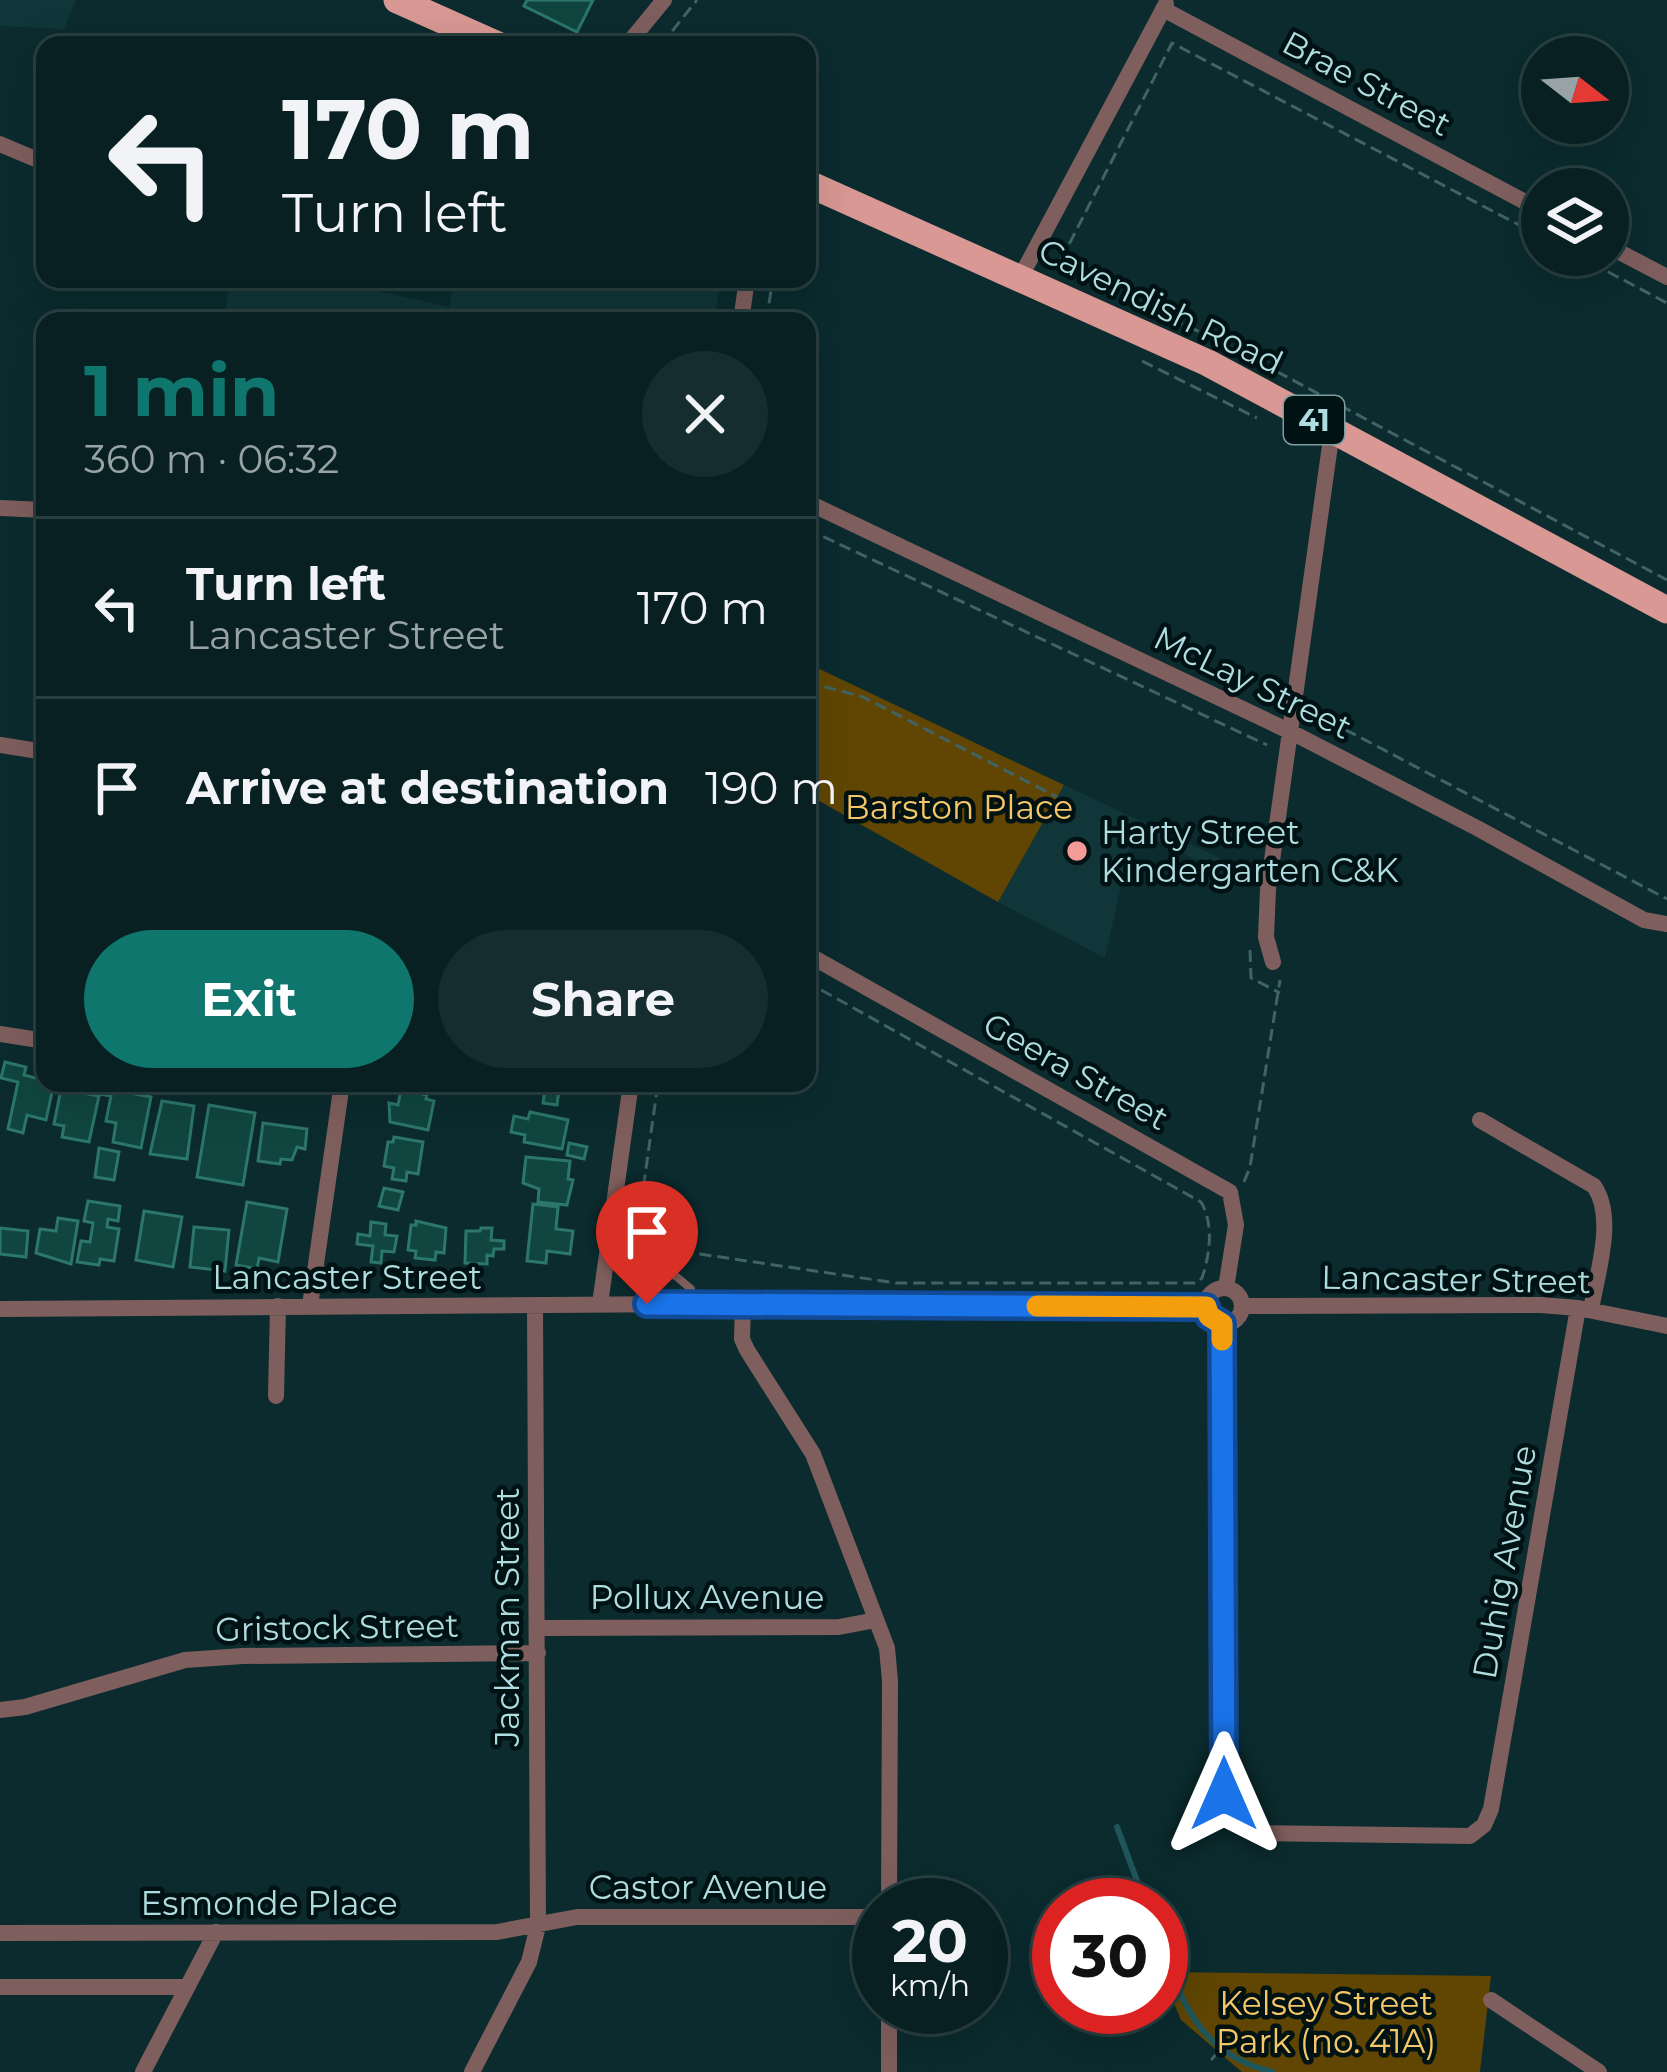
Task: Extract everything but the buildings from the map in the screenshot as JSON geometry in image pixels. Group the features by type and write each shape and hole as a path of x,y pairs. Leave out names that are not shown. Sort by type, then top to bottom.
{"main road":[{"path":"397,0 478,36"},
{"name":"Cavendish Road","path":"816,187 1208,364 1667,610"}],"street":[{"path":"634,36 664,0"},
{"path":"1020,278 1166,5"},
{"name":"Brae Street","path":"1166,5 1521,199"},
{"path":"0,144 36,159"},
{"path":"1629,257 1667,277"},
{"path":"1273,962 1267,937 1268,889 1332,430"},
{"name":"McLay Street","path":"816,506 1291,732 1644,920 1667,924"},
{"path":"0,508 36,512"},
{"path":"0,745 36,751"},
{"name":"Geera Street","path":"816,959 1230,1192 1235,1205"},
{"path":"0,1034 36,1040"},
{"path":"310,1306 340,1092"},
{"path":"601,1304 631,1092"},
{"name":"Duhig Avenue","path":"1222,1324 1224,1794 1241,1824 1258,1833 1470,1836 1484,1825 1492,1809 1605,1218 1603,1200 1594,1186 1480,1120"},
{"path":"1226,1288 1235,1205"},
{"path":"1226,1288 1236,1292 1242,1306 1238,1318 1222,1324 1209,1316 1206,1307 1214,1291 1226,1288"},
{"name":"Lancaster Street","path":"0,1309 601,1304 1206,1307"},
{"path":"742,1304 742,1339 814,1454 887,1648 889,1878"},
{"path":"277,1396 278,1306"},
{"name":"Lancaster Street","path":"1242,1306 1585,1309 1667,1326"},
{"name":"Jackman Street","path":"472,2072 529,1962 538,1926 535,1307"},
{"name":"Pollux Avenue","path":"538,1628 839,1627 876,1620"},
{"name":"Gristock Street","path":"0,1710 26,1707 185,1660 538,1653"},
{"name":"Castor Avenue","path":"538,1926 596,1917 852,1917"},
{"name":"Esmonde Place","path":"0,1933 497,1933 538,1926"},
{"path":"143,2072 217,1932"},
{"path":"0,1988 188,1987"},
{"path":"1492,2000 1599,2072"},
{"path":"889,2034 889,2072"}],"lane":[{"path":"609,1243 677,1277 691,1288 693,1304"}],"path":[{"path":"669,36 697,0"},
{"path":"1521,226 1172,43 1058,266 1189,325 1667,580"},
{"path":"1616,276 1667,303"},
{"path":"1125,352 1256,417"},
{"path":"816,534 1274,748"},
{"path":"816,684 863,697 1057,797"},
{"path":"1305,713 1329,721 1667,899"},
{"path":"1253,940 1251,978 1280,992"},
{"path":"1235,1205 1250,1167 1282,986 1273,962"},
{"path":"657,1092 635,1244 896,1283 1197,1282 1202,1278 1210,1233 1209,1215 1201,1202 816,987"},
{"path":"1211,2060 1232,2037"}],"shaded area":[{"path":"0,0 76,0 64,29 0,26"},
{"path":"229,288 364,288 449,307 452,288 720,288 716,312 225,312"},
{"name":"Harty Street Kindergarten C&K","path":"1064,785 1252,873 1250,885 1133,830 1105,958 998,902"}],"green space":[{"name":"Barston Place","path":"816,667 1064,785 998,902 816,799"},
{"name":"Kelsey Street Park (no. 41A)","path":"1188,1972 1491,1976 1480,2072 1242,2072 1188,2026"}],"waterway":[{"path":"1117,1827 1136,1878"},
{"path":"1188,2009 1229,2054 1273,2072"}],"slow traffic":[{"path":"1037,1306 1206,1307 1209,1316 1222,1324 1222,1340"}],"place":[{"name":"Harty Street Kindergarten C&K","path":"1077,851"}],"route":[{"path":"647,1304 1206,1307 1209,1316 1222,1324 1224,1794"}]}
